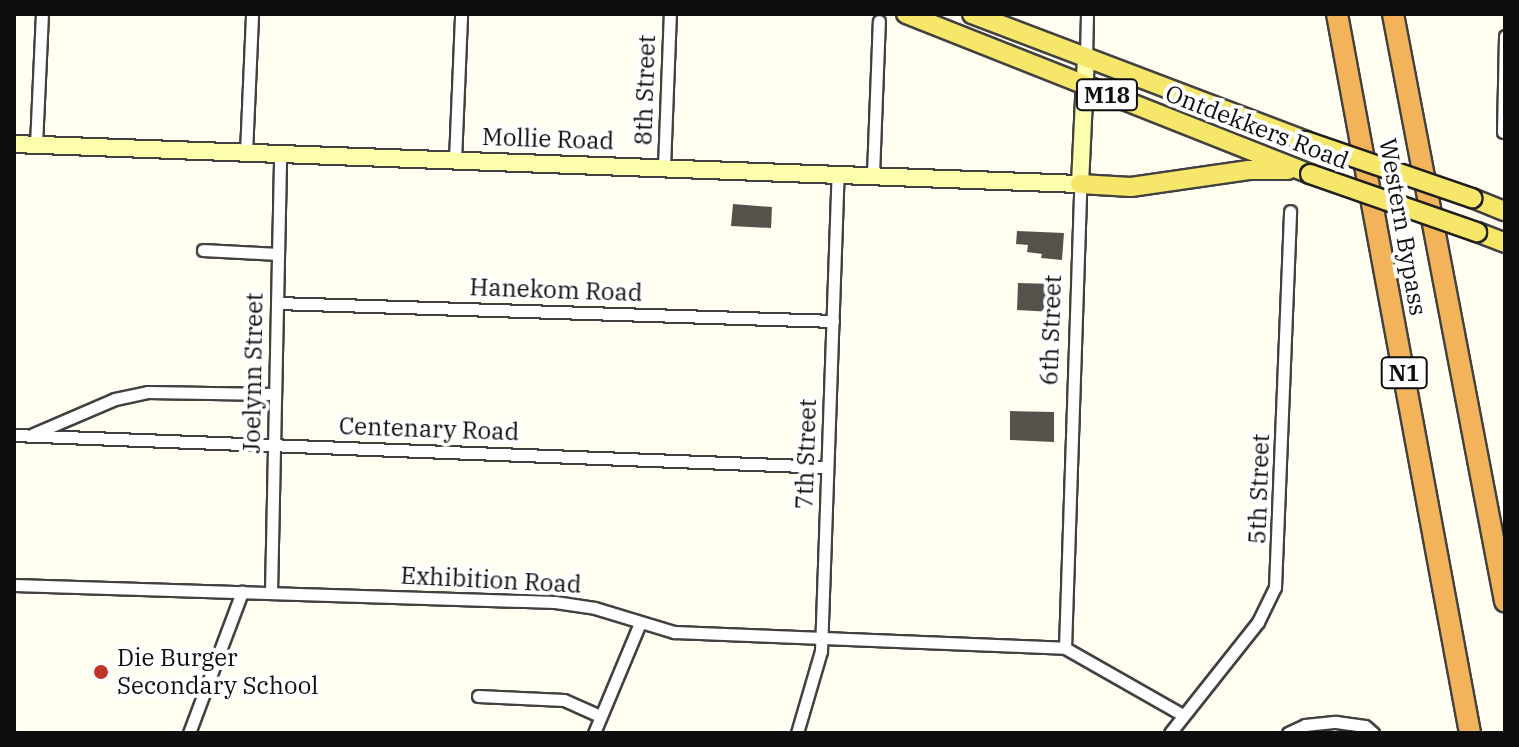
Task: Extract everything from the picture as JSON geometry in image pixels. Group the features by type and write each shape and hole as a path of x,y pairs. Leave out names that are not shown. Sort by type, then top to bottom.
{"highway":[{"name":"Western Bypass","path":"1337,14 1470,733"},
{"name":"Western Bypass","path":"1393,14 1505,601"}],"main road":[{"name":"Ontdekkers Road","path":"906,14 1306,172 1505,243"},
{"name":"Ontdekkers Road","path":"972,14 1306,141 1505,211"},
{"name":"6th Street","path":"1080,184 1086,58"},
{"name":"Mollie Road","path":"14,144 1080,184"},
{"path":"1080,184 1131,187 1249,170 1306,172"}],"street":[{"path":"36,145 42,14"},
{"path":"246,153 252,14"},
{"path":"455,160 461,14"},
{"name":"8th Street","path":"664,167 670,14"},
{"name":"6th Street","path":"1086,58 1087,14"},
{"path":"873,174 879,21"},
{"path":"1503,132 1505,36"},
{"name":"Joelynn Street","path":"271,592 280,154"},
{"name":"7th Street","path":"797,733 818,663 821,638 838,174"},
{"name":"6th Street","path":"1065,648 1080,184"},
{"name":"5th Street","path":"1170,733 1258,622 1273,595 1278,576 1290,211"},
{"path":"203,250 278,254"},
{"name":"Hanekom Road","path":"277,303 833,321"},
{"name":"Centenary Road","path":"30,435 115,399 147,392 274,394"},
{"name":"Centenary Road","path":"14,435 827,467"},
{"name":"Exhibition Road","path":"14,585 555,602 595,608 674,632 1065,648 1183,715"},
{"path":"189,733 242,592"},
{"path":"594,733 640,623"},
{"path":"478,696 564,700 600,716"},
{"path":"1288,733 1305,725 1336,722 1365,726 1373,733"}],"building":[{"path":"733,204 772,207 771,228 731,226"},
{"path":"1017,231 1064,233 1062,260 1041,258 1042,254 1027,252 1028,245 1016,244"},
{"path":"1018,283 1054,284 1053,312 1017,310"},
{"path":"1010,411 1054,412 1054,442 1010,440"}],"place":[{"name":"Die Burger Secondary School","path":"101,672"}]}
